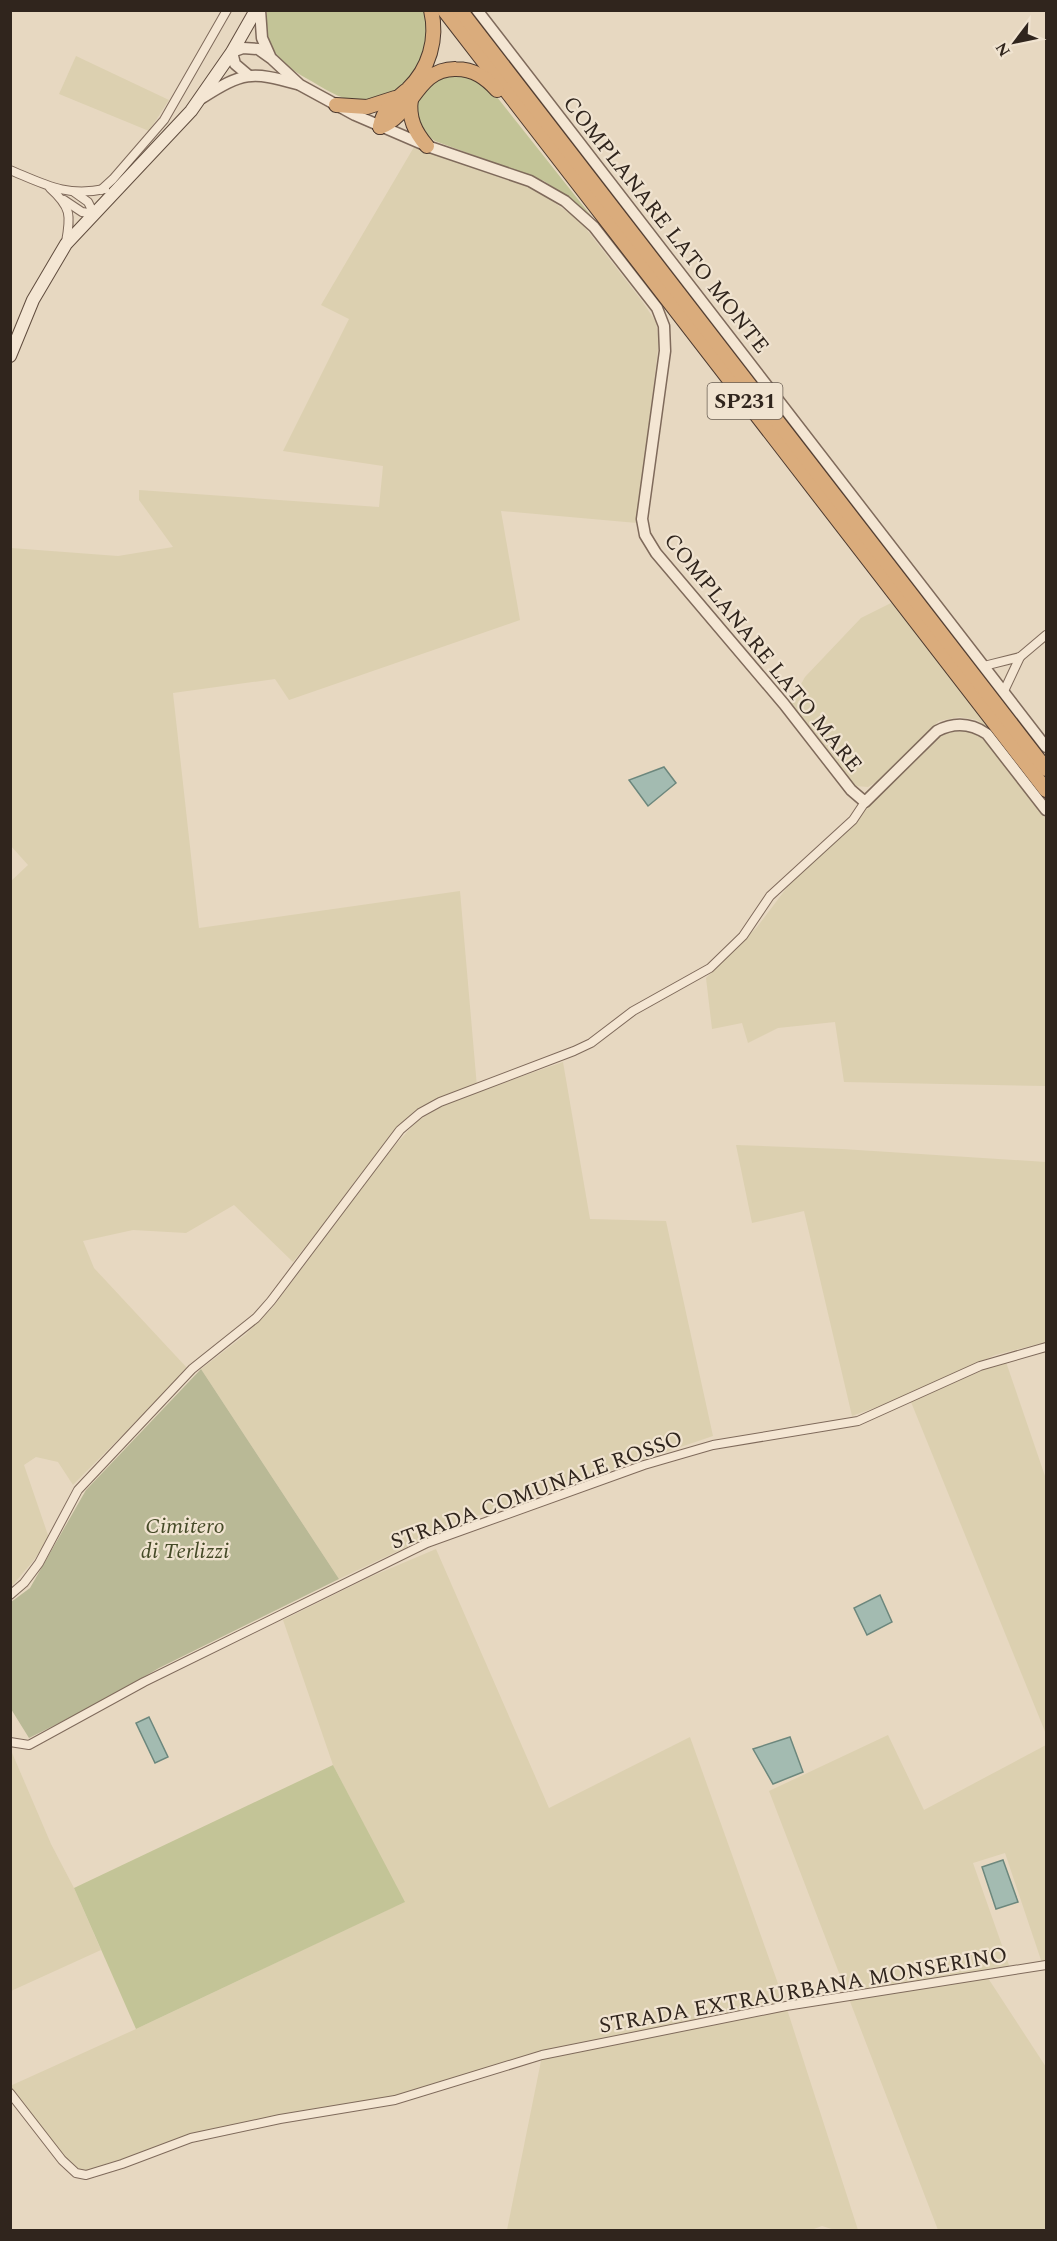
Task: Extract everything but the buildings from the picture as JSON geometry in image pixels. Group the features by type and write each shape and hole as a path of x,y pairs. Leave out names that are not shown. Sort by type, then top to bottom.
{"highway":[{"name":"SP231","path":"336,105 370,106 406,96 429,56 434,31 431,10"},
{"name":"SP231","path":"444,10 1047,790"},
{"name":"SP231","path":"460,10 1047,769"},
{"name":"SP231","path":"380,127 385,112 438,72 458,69 475,72 489,81 568,170"},
{"path":"406,96 416,132 428,146"}],"main road":[{"path":"10,356 33,300 66,244 202,98 258,10"}],"street":[{"path":"101,190 164,120 227,10"},
{"path":"258,10 262,38 272,59"},
{"name":"COMPLANARE LATO MONTE","path":"477,10 1047,747"},
{"path":"248,75 237,66 232,52 243,48 254,48 272,59 300,85"},
{"path":"202,98 227,82 248,75 271,76 300,85"},
{"name":"COMPLANARE LATO MARE","path":"300,85 380,127 530,181 569,204 590,222 657,308 664,326 666,345 642,519 645,535 656,553 784,704 851,790 865,802 937,731 949,726 973,726 989,736 1047,810"},
{"path":"10,170 47,186 73,192 121,186"},
{"path":"47,186 64,201 82,212 94,214"},
{"path":"73,192 88,202 94,214"},
{"path":"64,201 69,219 66,244"},
{"path":"984,666 1020,657 1047,635"},
{"path":"1004,691 1020,657"},
{"path":"10,1595 24,1583 39,1563 78,1490 192,1369 256,1318 400,1130 440,1102 582,1047 633,1011 710,968 743,936 770,896 853,820 865,802"},
{"name":"STRADA COMUNALE ROSSO","path":"10,1742 29,1745 165,1672 427,1543 644,1465 713,1445 858,1421 980,1366 1047,1347"},
{"name":"STRADA EXTRAURBANA MONSERINO","path":"10,2093 62,2160 76,2173 86,2175 191,2138 280,2119 395,2100 542,2055 786,2006 1047,1965"}],"shaded area":[{"path":"76,56 169,100 149,131 59,94"},
{"path":"414,147 527,187 545,196 580,221 656,322 659,341 637,523 501,511 520,620 289,700 275,679 173,693 199,928 460,891 477,1087 440,1102 400,1130 293,1262 234,1205 186,1233 133,1230 83,1241 94,1268 188,1369 73,1485 58,1462 36,1457 24,1465 49,1538 11,1587 10,882 28,865 11,846 11,548 118,556 173,547 139,500 139,490 379,507 383,466 283,451 349,319 321,305"},
{"path":"893,602 989,729 977,720 959,717 939,721 878,781 868,787 855,786 790,704 805,677 861,618"},
{"path":"971,731 988,743 1046,819 1046,1086 844,1082 835,1022 778,1028 748,1043 742,1023 712,1029 706,978 757,927 788,886 940,735"},
{"path":"664,767 676,783 648,806 629,780"},
{"path":"563,1062 590,1219 666,1221 713,1436 459,1522 339,1579 201,1369 245,1335 273,1307 389,1152 417,1121 448,1102"},
{"path":"736,1145 842,1149 1046,1162 1046,1342 995,1355 910,1395 852,1416 804,1211 752,1223"},
{"path":"1006,1362 1046,1479 1046,1734 911,1402 982,1370"},
{"path":"436,1549 549,1808 690,1737 786,2006 858,2230 835,2230 822,2226 811,2230 507,2230 542,2056 395,2100 191,2138 122,2164 76,2173 11,2093 10,2086 404,1902 333,1765 283,1620 370,1577"},
{"path":"880,1595 892,1622 867,1635 854,1608"},
{"path":"149,1717 168,1757 155,1763 136,1723"},
{"path":"888,1735 924,1810 1046,1745 1046,1965 1043,1966 1005,1853 973,1863 1011,1971 986,1975 1046,2067 1046,2230 938,2230 769,1791"},
{"path":"790,1737 803,1772 773,1784 753,1749"},
{"path":"10,1748 51,1844 74,1888 101,1950 11,1991"},
{"path":"1003,1860 1018,1902 996,1909 982,1867"}],"green space":[{"path":"267,11 426,11 428,38 421,61 407,81 388,96 377,100 357,102 331,92 302,76 277,55 268,36"},
{"path":"446,74 470,75 493,92 592,217 544,181 435,141 429,136 416,115 416,100 419,92 425,86"},
{"name":"Cimitero di Terlizzi","path":"201,1369 339,1579 159,1668 97,1704 29,1738 11,1709 11,1602 30,1588 86,1490"},
{"path":"333,1765 405,1902 136,2029 74,1888"}]}
